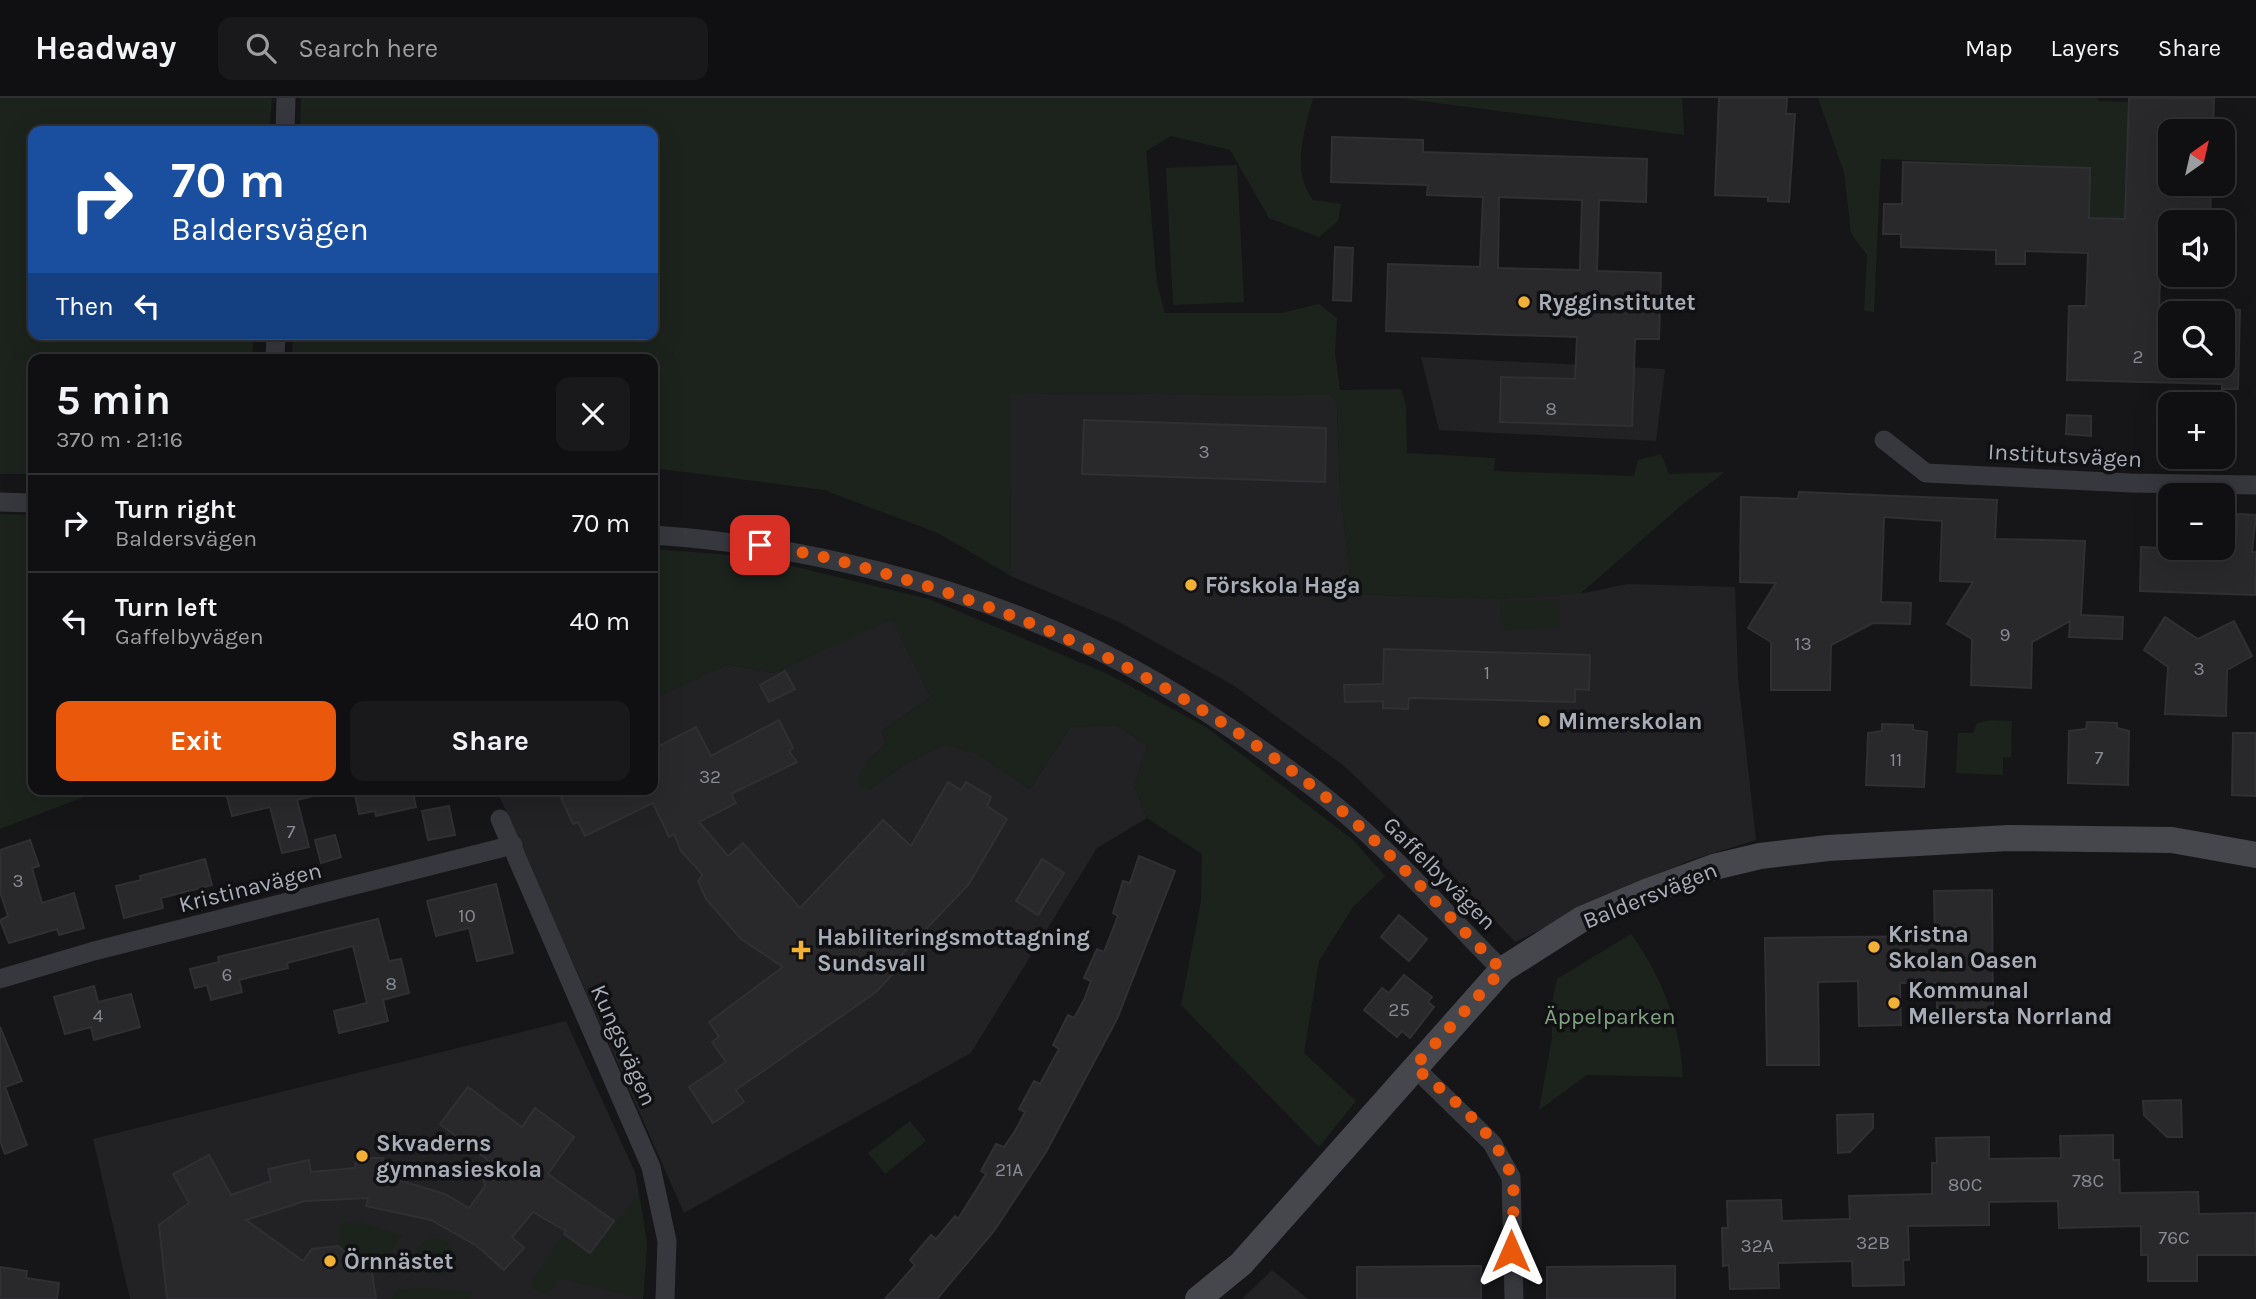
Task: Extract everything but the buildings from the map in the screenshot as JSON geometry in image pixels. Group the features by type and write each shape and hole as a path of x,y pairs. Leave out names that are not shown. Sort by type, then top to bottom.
{"street":[{"path":"285,126 286,98"},
{"name":"Institutsvägen","path":"1884,440 1926,473 2130,484 2256,485"},
{"path":"0,502 28,503"},
{"name":"Gaffelbyvägen","path":"658,536 783,548 875,570 954,594 1095,649 1193,704 1312,787 1370,836 1502,970"},
{"name":"Kungsvägen","path":"500,820 652,1167 667,1241 665,1299"},
{"name":"Baldersvägen","path":"1198,1299 1241,1264 1502,970 1583,919 1646,891 1714,867 1760,856 1828,848 2008,838 2172,840 2256,855"},
{"name":"Kristinavägen","path":"0,979 94,951 513,845"},
{"path":"1414,1067 1492,1143 1511,1177 1514,1299"}],"shaded area":[{"path":"1421,357 1665,369 1656,441 1439,430"},
{"path":"1009,393 1332,395 1337,405 1340,488 1352,594 1496,599 1584,593 1628,584 1735,587 1738,677 1756,840 1688,861 1515,942 1404,823 1343,765 1233,685 1119,622 1011,576"},
{"name":"Habiliteringsmottagning Sundsvall","path":"891,619 931,697 882,731 886,744 867,762 869,790 904,765 944,744 976,753 1030,789 1070,727 1117,725 1148,746 1134,785 1147,818 1097,848 971,1053 684,1213 499,795 658,795 658,697 727,664 773,673"},
{"name":"Skvaderns gymnasieskola","path":"566,1021 635,1172 647,1243 643,1299 130,1299 93,1139"},
{"path":"1272,1270 1308,1299 1242,1299"}],"green space":[{"path":"0,98 272,98 269,126 28,126 28,340 254,340 252,354 28,354 28,474 0,474"},
{"path":"301,98 1313,98 1301,150 1302,176 1313,200 1341,204 1338,221 1319,237 1269,218 1230,150 1171,136 1146,151 1157,284 1165,313 1281,313 1319,304 1337,318 1335,353 1340,390 1401,389 1406,406 1407,453 1495,458 1494,471 1634,476 1638,460 1661,454 1669,474 1725,472 1684,503 1580,594 1496,599 1352,594 1340,488 1337,405 1332,395 1010,393 1011,576 938,533 824,490 658,469 658,354 292,354 293,340 658,340 658,126 300,126"},
{"path":"1399,98 1682,98 1684,135"},
{"path":"1818,98 2098,98 2099,101 2128,102 2125,219 2089,218 2090,168 1881,159 1874,312 1864,311 1867,255 1851,233 1844,172"},
{"path":"1237,165 1244,302 1173,305 1166,168"},
{"path":"0,514 28,515 28,795 89,795 0,829"},
{"path":"658,549 755,557 929,599 1108,674 1206,727 1353,840 1385,876 1353,907 1319,961 1304,1053 1356,1101 1319,1147 1181,1005 1201,901 1202,854 1147,818 1134,785 1148,746 1117,725 1070,727 1030,789 976,753 944,744 904,765 869,790 860,787 858,778 867,762 886,744 882,731 931,697 891,620 773,673 727,664 658,697"},
{"path":"1559,599 1560,627 1502,630 1500,601"},
{"path":"1990,720 2012,721 2011,757 2003,758 2003,775 1956,773 1958,733 1973,733 1977,723"},
{"name":"Äppelparken","path":"1631,934 1652,967 1667,1002 1678,1039 1683,1077 1587,1075 1539,1110 1552,1038 1552,1002 1557,979"},
{"path":"910,1121 926,1141 885,1174 868,1153"},
{"path":"639,1194 647,1243 643,1299 559,1278 553,1289 545,1294 532,1289 531,1281 564,1234 590,1253"},
{"path":"356,1221 403,1236 372,1273 338,1246 341,1222"},
{"path":"435,1238 449,1243 454,1257 449,1271 435,1276 421,1271 416,1257 421,1243"},
{"path":"429,1288 472,1292 470,1299 392,1299 399,1289"}],"place":[{"name":"Rygginstitutet","path":"1524,302"},
{"name":"Förskola Haga","path":"1191,585"},
{"name":"Mimerskolan","path":"1544,721"},
{"name":"Kristna Skolan Oasen","path":"1874,947"},
{"name":"Habiliteringsmottagning Sundsvall","path":"801,950"},
{"name":"Kommunal Mellersta Norrland","path":"1894,1003"},
{"name":"Skvaderns gymnasieskola","path":"362,1156"},
{"name":"Örnnästet","path":"330,1261"}],"route":[{"path":"760,545 875,570 954,594 1095,649 1193,704 1312,787 1370,836 1502,970 1414,1067 1472,1121 1502,1158 1511,1177 1511,1251"}]}
